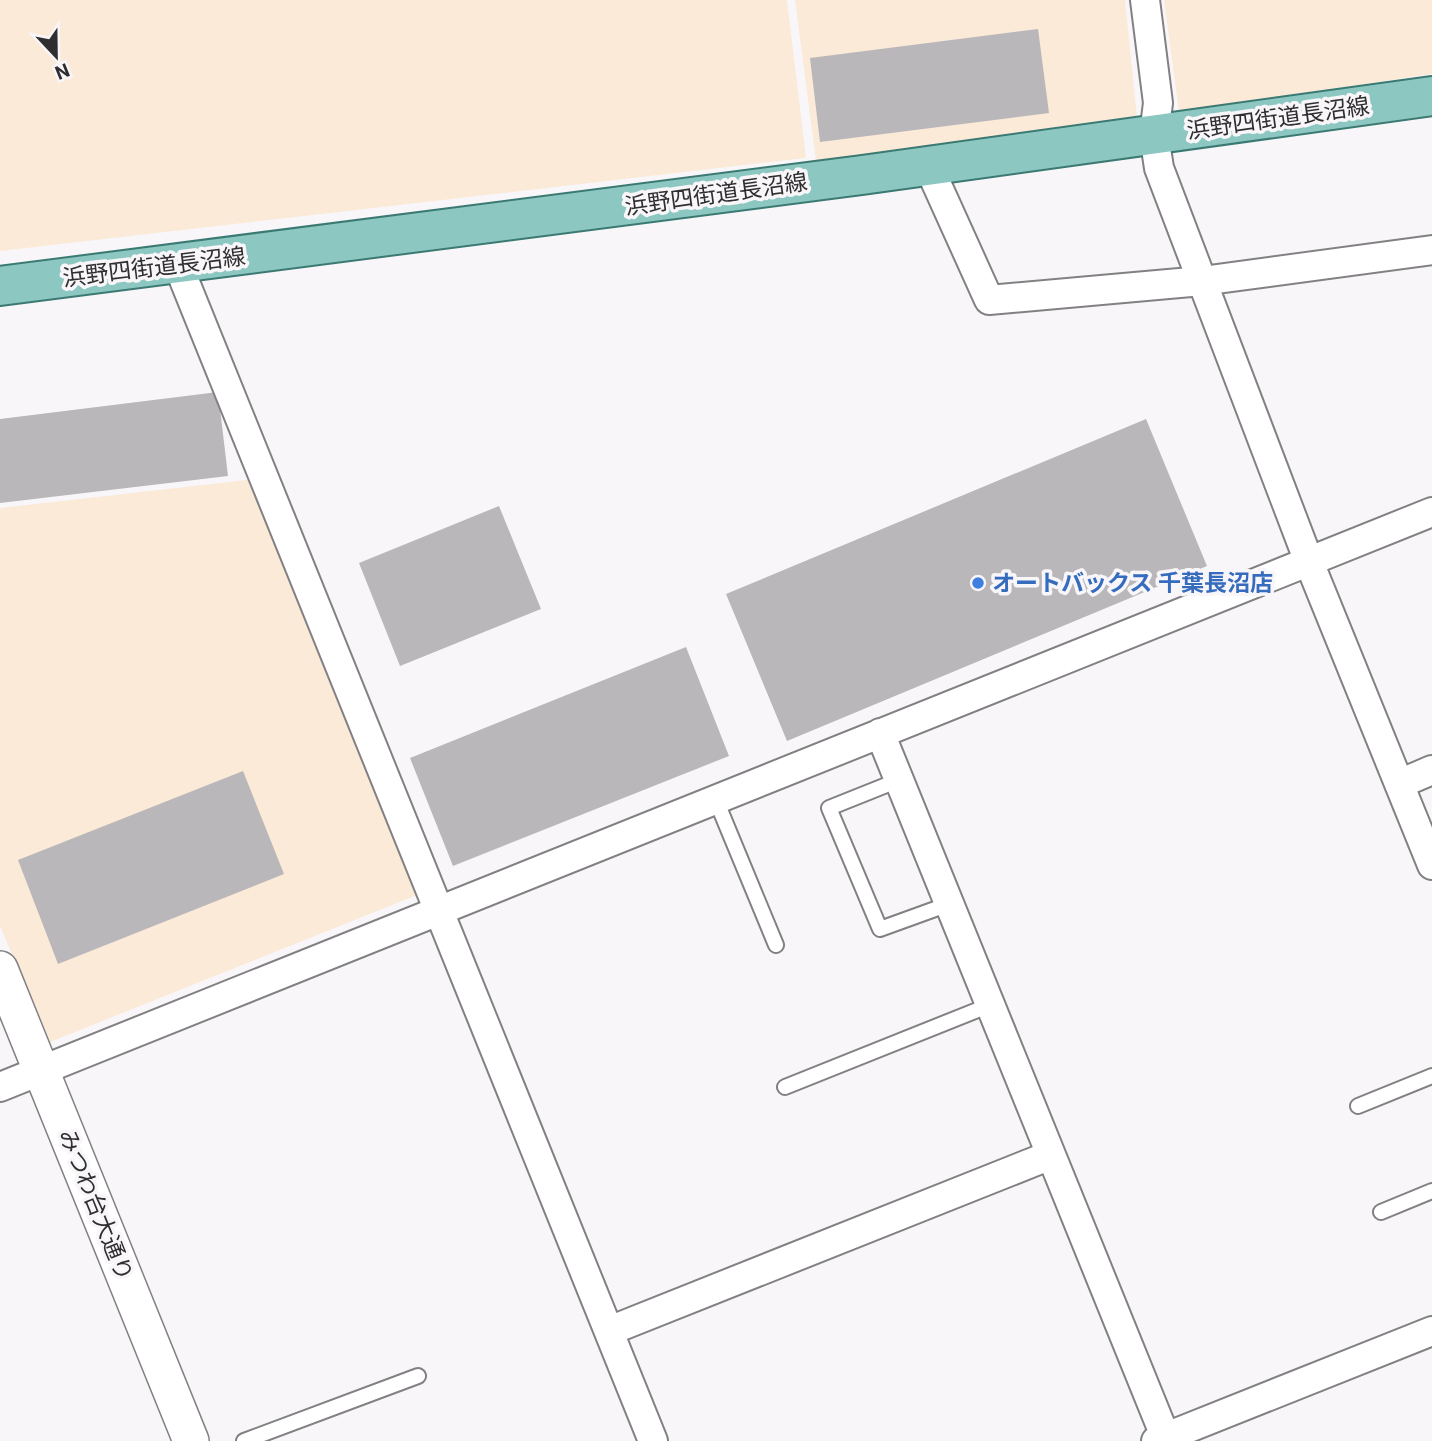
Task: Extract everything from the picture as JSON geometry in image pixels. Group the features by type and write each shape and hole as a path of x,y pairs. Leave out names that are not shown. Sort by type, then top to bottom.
{"main road":[{"name":"浜野四街道長沼線","path":"0,286 178,265 1432,96"}],"street":[{"path":"1145,0 1158,103 1154,135 1159,168 1309,562 1432,864"},
{"path":"928,165 989,300 1202,281 1432,250"},
{"path":"178,265 653,1441"},
{"path":"0,1087 1432,512"},
{"path":"880,733 1163,1440 1432,1331"},
{"path":"1399,784 1432,770"},
{"name":"みつわ台大通り","path":"0,969 191,1441"},
{"path":"609,1332 1051,1155"}],"lane":[{"path":"899,780 829,808 880,929 949,904"},
{"path":"716,800 776,945"},
{"path":"785,1087 990,1005"},
{"path":"1358,1105 1432,1076"},
{"path":"1381,1212 1432,1191"},
{"path":"244,1441 418,1376"}],"shaded area":[{"path":"0,0 787,0 806,158 0,251"},
{"path":"795,0 1125,0 1137,118 816,161"},
{"path":"1164,0 1432,0 1432,74 1179,112"},
{"path":"257,479 422,893 50,1042 0,926 0,508"}],"building":[{"path":"1038,29 1049,113 820,142 810,58"},
{"path":"218,392 228,476 0,503 0,419"},
{"path":"1146,419 1207,566 787,741 726,594"},
{"path":"499,506 541,609 400,666 359,563"},
{"path":"686,647 729,756 453,866 410,758"},
{"path":"243,771 284,874 58,964 18,860"}],"place":[{"name":"オートバックス 千葉長沼店","path":"978,583"}]}
